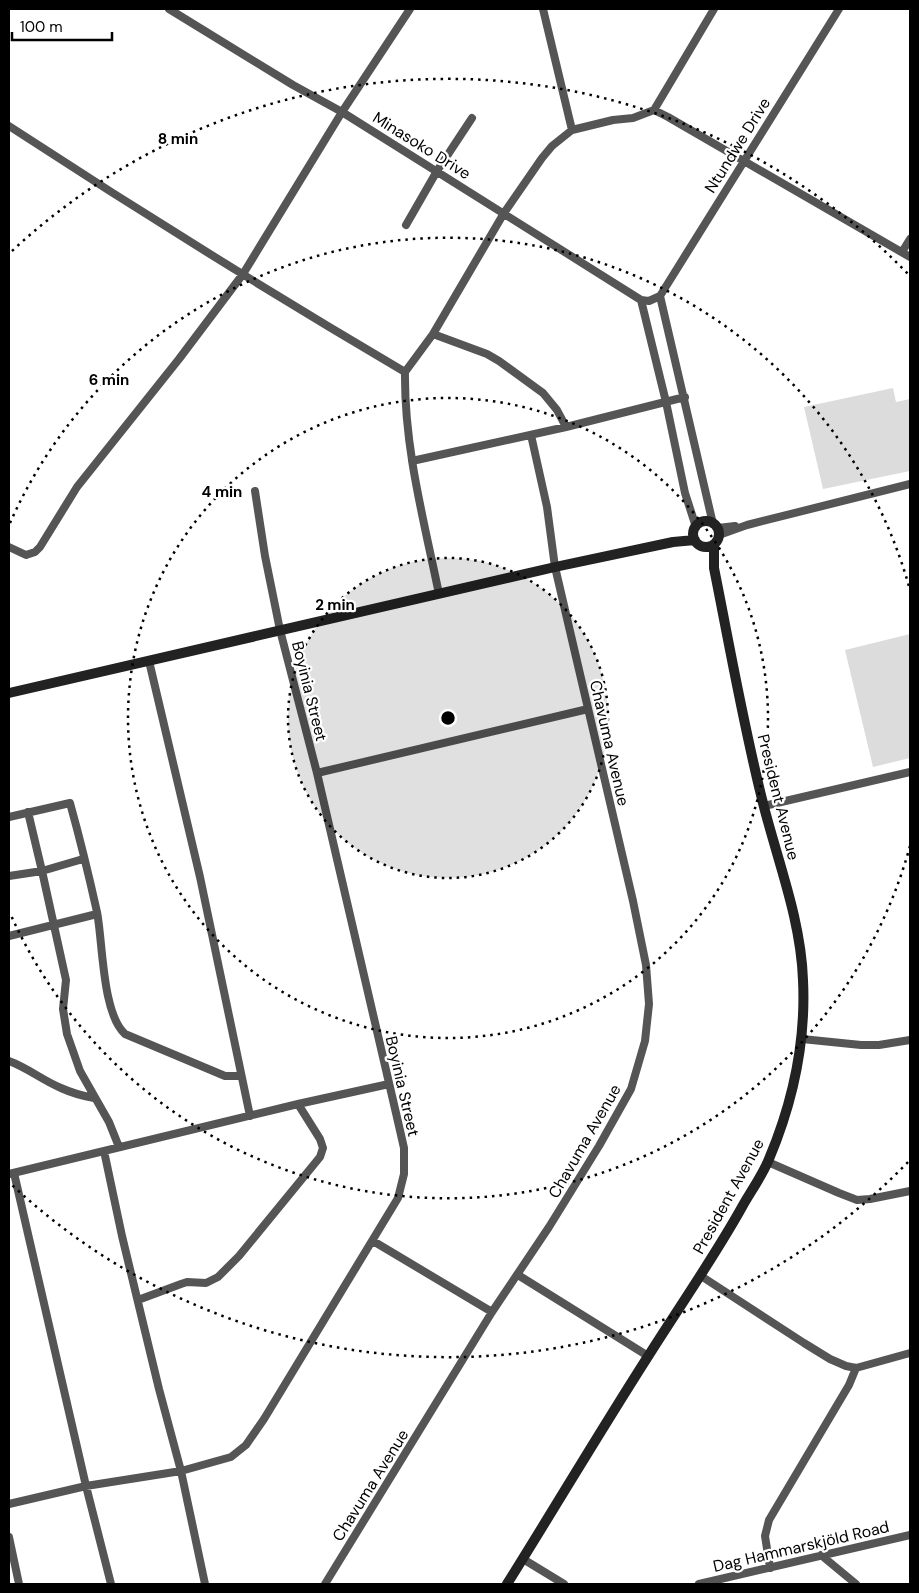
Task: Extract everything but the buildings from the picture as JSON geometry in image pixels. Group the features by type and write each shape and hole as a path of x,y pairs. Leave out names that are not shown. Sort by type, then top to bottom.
{"street":[{"name":"Minasoko Drive","path":"169,9 293,85 342,112 641,300"},
{"path":"9,547 26,556 35,552 77,487 179,359 242,274 342,112 410,9"},
{"path":"543,9 572,130"},
{"path":"439,594 412,461 405,406 405,372 432,334 504,213 552,146 572,130 613,120 633,118 654,110 714,9"},
{"name":"Ntundwe Drive","path":"660,296 838,9"},
{"path":"654,110 910,257"},
{"path":"406,225 437,171 472,118"},
{"path":"9,126 116,196 405,372"},
{"path":"902,252 910,239"},
{"path":"716,533 660,296 649,301 641,300 666,402 684,493 696,536 706,547 716,533 910,484"},
{"path":"432,334 487,354 499,361 543,393 557,410 566,427"},
{"path":"412,461 566,427 685,397"},
{"name":"Chavuma Avenue","path":"325,1584 492,1312 518,1275 599,1146 631,1089 645,1041 649,1004 646,965 633,901 555,567 546,507 531,435"},
{"name":"Boyinia Street","path":"9,1504 86,1486 181,1471 231,1457 246,1445 264,1419 373,1241 398,1198 404,1174 404,1148 317,773 280,630 265,556 255,491"},
{"path":"9,693 555,567 673,542 696,536 704,522 716,533"},
{"name":"President Avenue","path":"507,1584 648,1356 701,1276 768,1162 794,1086 802,1039 803,980 801,946 791,901 764,806 742,709 714,568 716,533"},
{"name":"President Avenue","path":"696,536 714,568"},
{"path":"149,661 200,877 250,1116"},
{"path":"317,773 588,709"},
{"path":"764,806 910,772"},
{"path":"9,817 70,803 97,914 108,998 112,1013 120,1029 125,1034 225,1076 241,1076"},
{"path":"28,812 66,980 63,998 64,1024 72,1052 94,1098 109,1122 119,1147"},
{"path":"9,876 42,871 83,859"},
{"path":"9,936 97,914"},
{"path":"802,1039 861,1045 879,1045 910,1040"},
{"path":"9,1061 26,1067 59,1088 77,1095 94,1098"},
{"path":"111,1584 11,1173 389,1084"},
{"path":"138,1300 187,1282 206,1283 218,1278 239,1256 320,1157 323,1148 320,1139 298,1104"},
{"path":"104,1151 122,1236 181,1471 205,1584"},
{"path":"768,1162 839,1194 857,1200 870,1200 910,1191"},
{"path":"373,1241 492,1312"},
{"path":"518,1275 648,1356"},
{"path":"701,1276 810,1347 846,1366 856,1368 910,1353"},
{"path":"770,1568 765,1536 769,1520 846,1392 856,1368"},
{"name":"Dag Hammarskjöld Road","path":"698,1584 910,1535"},
{"path":"9,1537 19,1584"},
{"path":"821,1555 856,1584"},
{"path":"523,1559 564,1584"}],"shaded area":[{"path":"893,388 896,402 910,399 910,471 823,489 804,407"},
{"path":"910,634 910,758 873,767 845,650"}]}
